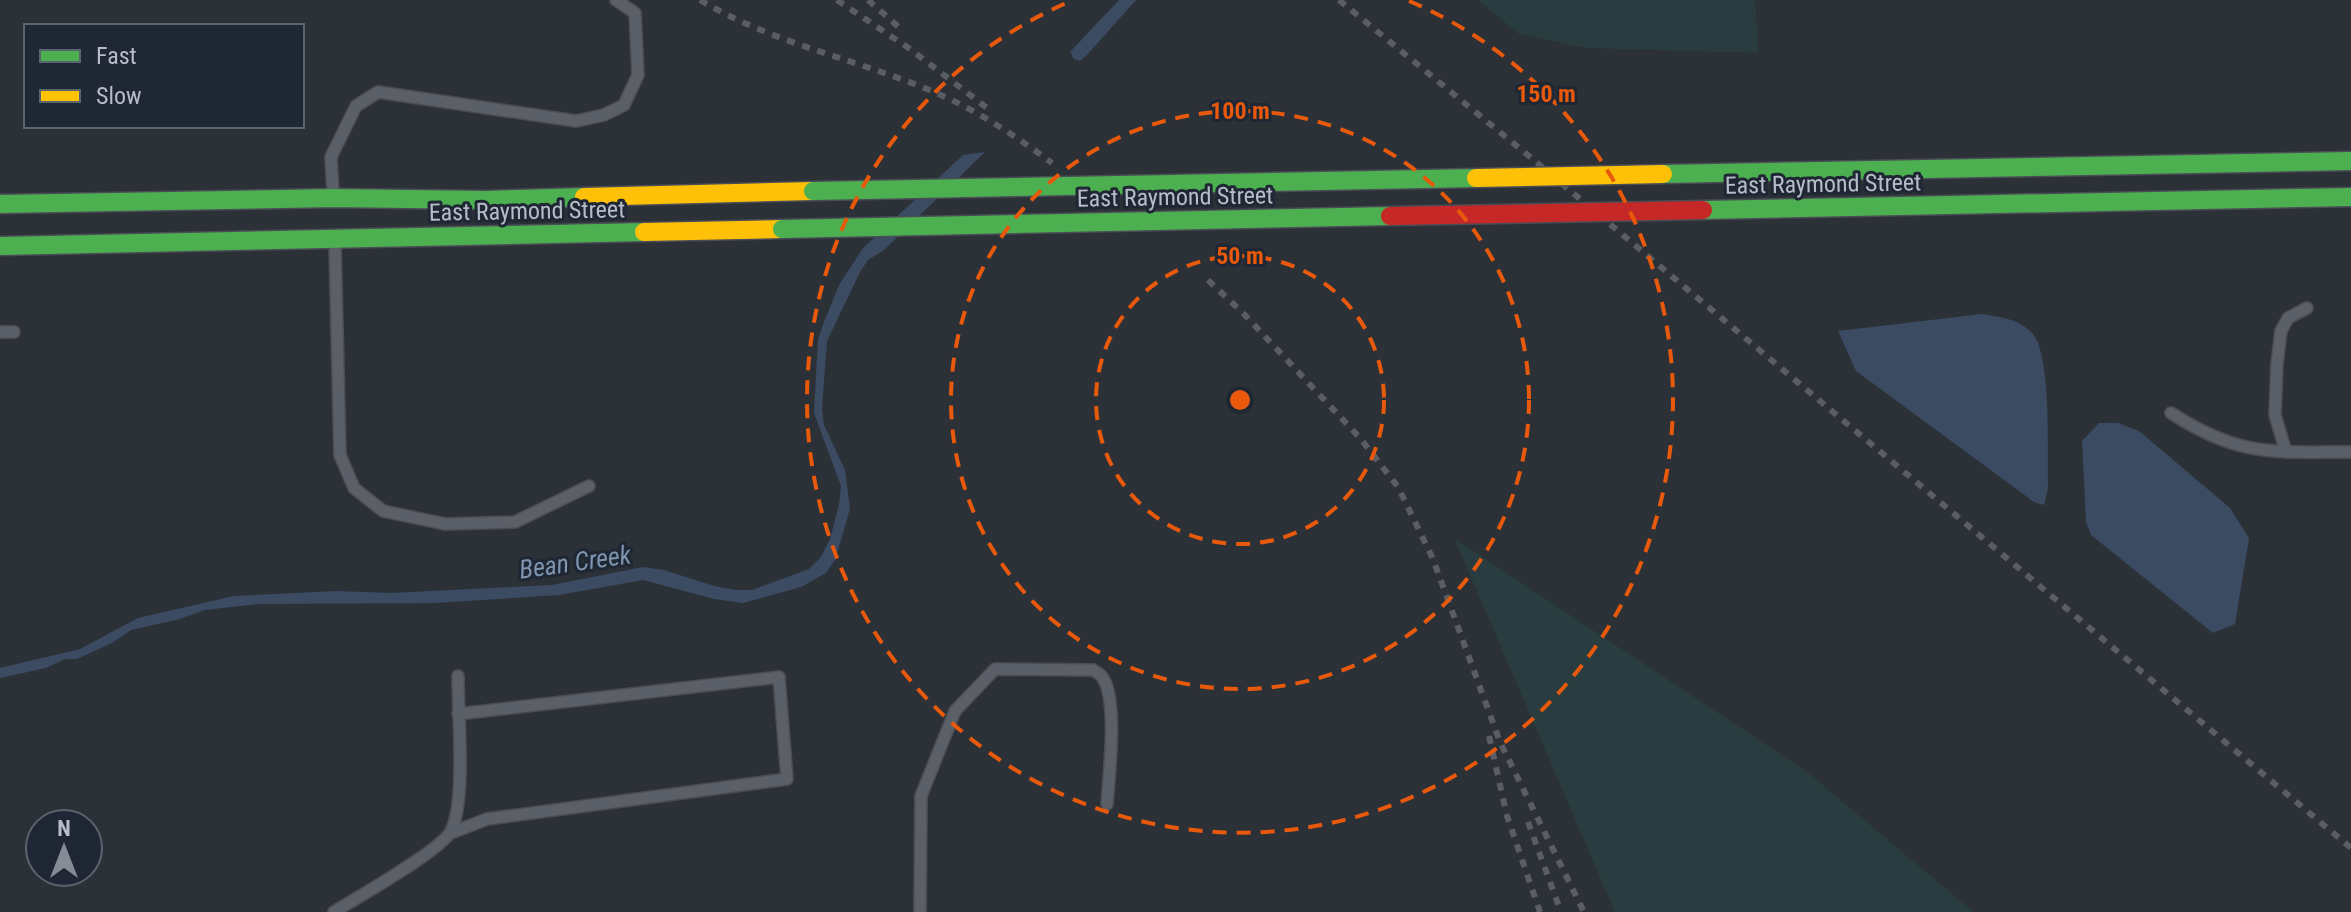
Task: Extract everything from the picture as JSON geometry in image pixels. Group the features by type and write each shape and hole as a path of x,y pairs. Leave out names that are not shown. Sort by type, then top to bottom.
{"main road":[{"name":"East Raymond Street","path":"0,246 334,218 485,200 2351,161"},
{"name":"East Raymond Street","path":"0,204 334,218 782,229 2351,197"}],"lane":[{"path":"589,486 515,522 445,524 383,511 354,488 340,455 331,157 356,106 378,92 576,121 604,115 624,105 638,75 639,52 635,13 616,0"},
{"path":"2286,452 2275,415 2281,331 2288,318 2307,308"},
{"path":"0,332 14,332"},
{"path":"2171,413 2201,432 2229,444 2266,452 2351,452"},
{"path":"920,912 921,796 955,711 995,669 1093,670 1103,678 1111,734 1107,804"},
{"path":"451,833 459,804 458,676"},
{"path":"334,912 425,855 451,833 487,819 787,779 779,677 458,714"}],"shaded area":[{"path":"1478,0 1755,0 1759,53 1586,48 1519,34"},
{"path":"1454,538 1807,772 1974,912 1615,912"}],"water":[{"path":"1119,0 1136,0 1087,55 1080,61 1074,59 1070,52"},
{"path":"985,152 884,250 868,260 827,341 822,409 824,425 845,470 850,509 835,560 826,573 801,587 743,603 714,599 643,580 559,595 435,603 258,604 205,610 131,630 112,643 77,659 65,659 46,668 0,678 0,668 80,649 138,618 234,596 337,591 391,593 552,585 643,567 664,570 714,586 752,590 809,569 821,557 830,539 839,505 841,486 814,413 818,339 839,285 863,248 963,155"},
{"path":"1982,314 2022,325 2033,334 2039,346 2047,407 2048,488 2044,505 2034,502 1856,371 1838,331"},
{"path":"2099,423 2118,423 2139,431 2230,508 2249,538 2235,624 2213,633 2091,535 2086,522 2082,441"}],"railway":[{"path":"700,0 754,27 944,96 992,122 1052,163"},
{"path":"837,0 910,49 991,111"},
{"path":"868,0 901,29"},
{"path":"1339,0 1529,156 2351,848"},
{"path":"1208,280 1360,438 1398,487 1433,559 1500,742 1584,912"},
{"path":"1489,736 1507,816 1540,912"},
{"path":"1528,822 1561,912"}],"traffic: fast":[{"path":"1663,174 2351,161"},
{"path":"813,191 1476,178"},
{"path":"0,204 584,197"},
{"path":"1703,210 2351,197"},
{"path":"782,229 1390,216"},
{"path":"0,246 644,232"}],"traffic: slow":[{"path":"1476,178 1663,174"},
{"path":"584,197 813,191"},
{"path":"644,232 782,229"}],"traffic: jam":[{"path":"1390,216 1703,210"}],"water label":[{"name":"Bean Creek","path":"575,562"}]}
